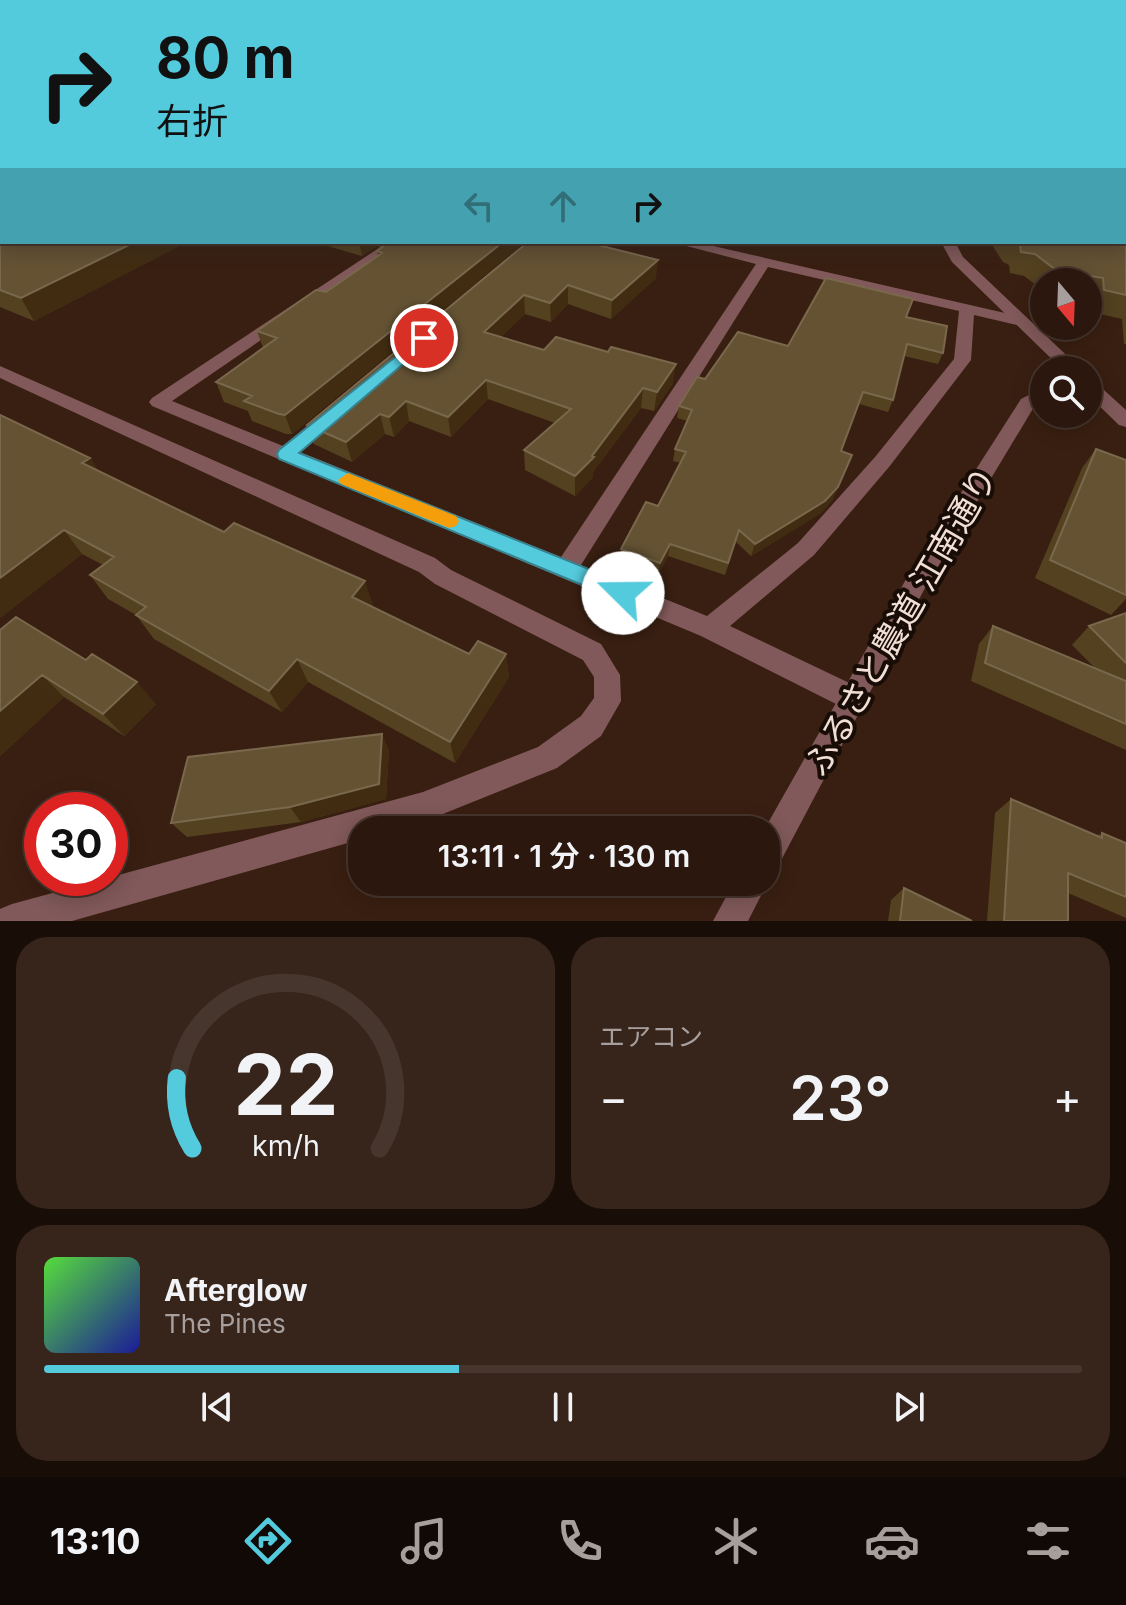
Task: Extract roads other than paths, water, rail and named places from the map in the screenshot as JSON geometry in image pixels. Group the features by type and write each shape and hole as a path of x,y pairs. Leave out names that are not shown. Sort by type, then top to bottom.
{"street":[{"path":"394,244 158,402 710,628 854,699"},
{"path":"687,244 1021,321"},
{"path":"949,244 957,259 1058,356"},
{"path":"566,569 764,262"},
{"path":"710,628 806,549 882,462 962,360 967,308"},
{"path":"0,371 427,565 443,577 592,652 607,675 607,701 591,726 547,758 423,807 12,921"},
{"path":"1102,398 1126,421"},
{"name":"ふるさと農道 江南通り","path":"780,832 917,581 1030,401"},
{"path":"286,454 346,404"},
{"path":"730,921 744,896"}]}
